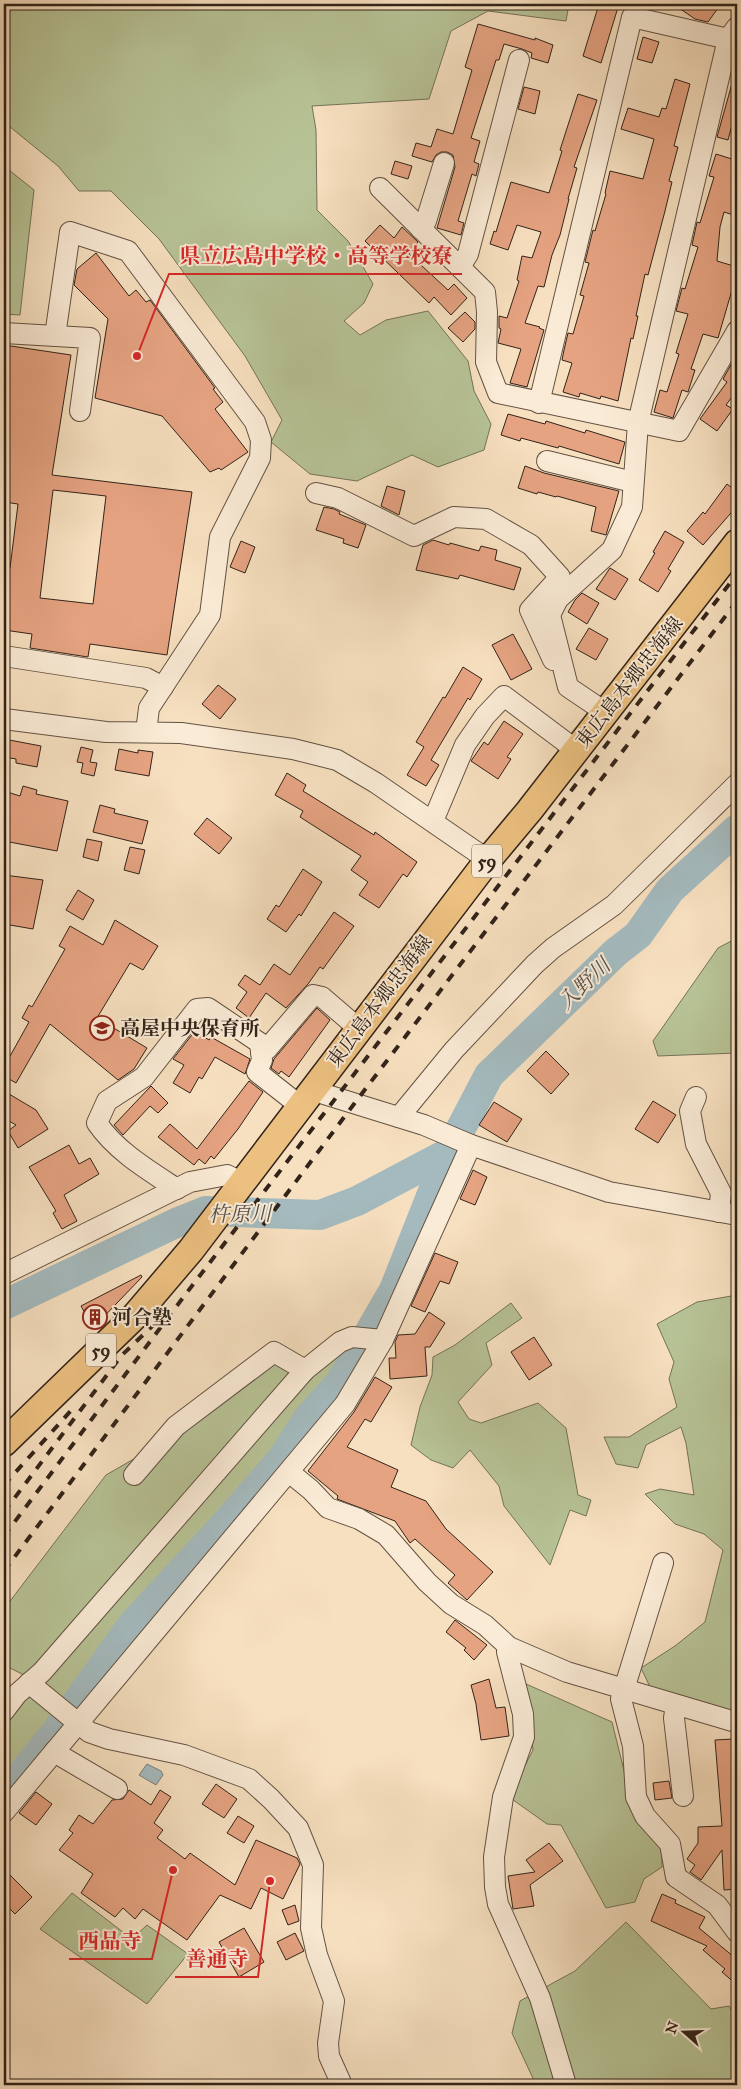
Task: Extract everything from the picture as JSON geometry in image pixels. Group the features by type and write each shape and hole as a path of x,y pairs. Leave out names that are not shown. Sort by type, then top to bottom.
{"main road":[{"name":"東広島本郷忠海線","path":"4,1443 134,1318 190,1250 358,1028 737,543"}],"street":[{"path":"539,403 637,10 734,36 638,423 632,507 612,550 558,599 550,615 552,648"},
{"path":"460,266 468,254 519,60"},
{"path":"422,229 426,222 444,162"},
{"path":"380,188 484,292 487,312 486,362 498,393 679,431 737,330"},
{"path":"55,336 70,232 128,251 254,422 261,440 260,458 220,537 210,615 149,708 146,732"},
{"path":"4,332 90,338 80,411"},
{"path":"547,461 633,482"},
{"path":"316,493 338,498 414,536 454,517 486,519 531,545 560,577 530,610 552,648 568,687 605,712"},
{"path":"4,656 146,678 163,688"},
{"path":"433,821 465,745 485,716 504,696 576,750"},
{"path":"4,718 106,732 181,733 293,749 337,760 376,783 488,860"},
{"path":"399,1117 454,1050 534,964 614,904 737,784"},
{"path":"261,1052 267,1049 313,995 322,997 358,1028"},
{"path":"177,1188 132,1159 103,1133 96,1122 107,1100 144,1077 197,1009 208,1008 260,1044 262,1060 257,1072 305,1098 399,1117 424,1125 471,1145 610,1192 728,1213 722,1193 696,1144 690,1111 696,1097"},
{"path":"4,1812 54,1752 75,1721 345,1404 380,1340 471,1145"},
{"path":"4,1274 190,1182 227,1176 241,1182"},
{"path":"4,1710 17,1694 34,1688 48,1665 305,1370 336,1344 352,1337 380,1340"},
{"path":"134,1475 176,1426 274,1352 305,1370"},
{"path":"289,1472 311,1490 328,1508 359,1520 386,1535 427,1582 451,1604 485,1625 509,1647 567,1672 676,1706 732,1721 737,1720"},
{"path":"663,1563 621,1699 633,1746 636,1797 645,1816 670,1844 676,1877 717,1905 737,1932"},
{"path":"509,1647 508,1652 523,1714 524,1737 503,1797 494,1857 495,1888 498,1904 540,1998 566,2085"},
{"path":"34,1688 89,1732 109,1739 184,1755 249,1779 298,1828 313,1865 311,1928 317,1955 334,2001 328,2043 329,2056 342,2085"},
{"path":"676,1706 674,1718 683,1796"},
{"path":"54,1752 117,1790"}],"green space":[{"path":"4,4 569,4 566,21 488,11 451,31 429,99 312,106 316,130 317,210 348,241 373,284 364,303 344,321 360,335 386,320 428,311 468,361 474,391 491,424 484,450 438,467 412,455 357,481 310,474 271,442 282,420 245,356 159,239 111,191 79,191 58,166 4,122"},
{"path":"4,166 34,190 20,315 4,314"},
{"path":"737,938 737,1053 658,1056 653,1041 718,948"},
{"path":"737,1295 737,1712 733,1713 651,1689 641,1668 675,1646 705,1622 723,1550 704,1534 675,1524 645,1494 660,1489 694,1495 686,1443 681,1427 646,1445 638,1468 616,1464 604,1437 629,1437 677,1407 669,1379 674,1362 657,1324 697,1302"},
{"path":"511,1303 522,1318 486,1343 492,1365 458,1402 469,1419 481,1423 538,1403 566,1428 578,1495 591,1500 586,1516 570,1510 550,1565 504,1506 499,1486 470,1450 453,1468 431,1460 411,1445 420,1407 432,1375 433,1357 455,1345"},
{"path":"340,1342 353,1348 225,1512 135,1611 4,1780 4,1721 26,1676 4,1665 4,1609 106,1475 179,1433 276,1362 301,1376"},
{"path":"526,1684 612,1722 631,1799 662,1842 662,1867 644,1879 635,1902 606,1908 561,1825 547,1824 509,1797 533,1750"},
{"path":"72,1893 132,1939 147,1925 188,1954 147,2004 40,1929"},
{"path":"626,1922 711,2009 729,2006 737,2019 737,2073 735,2074 737,2085 536,2085 512,2033 520,2001 575,1971"}],"water":[{"path":"147,1764 161,1771 163,1775 156,1785 139,1775"}],"building":[{"path":"599,4 619,4 601,63 583,56"},
{"path":"673,4 721,4 708,22 695,19"},
{"path":"478,24 535,40 535,38 553,45 548,63 531,58 532,53 504,44 499,60 496,60 471,138 480,141 474,162 479,164 476,176 472,174 458,221 464,223 461,235 437,228 455,167 453,155 441,152 436,155 432,162 412,156 416,143 431,147 437,129 453,134 472,70 465,67"},
{"path":"643,37 659,42 652,63 637,59"},
{"path":"735,73 737,73 737,106 728,140 717,137"},
{"path":"675,79 690,84 674,146 678,147 669,181 672,182 648,275 645,274 636,316 638,316 633,339 631,338 618,401 601,396 600,399 580,393 579,397 563,392 572,363 562,360 564,350 568,333 573,334 584,296 580,295 589,263 585,262 593,230 595,231 606,194 610,171 643,179 654,139 621,129 628,108 659,117 662,108 666,109"},
{"path":"524,87 540,91 535,114 518,109"},
{"path":"578,94 597,100 574,167 577,168 560,235 552,255 544,287 538,286 525,323 544,330 527,387 510,383 521,349 498,343 501,329 499,328 499,316 507,318 519,281 517,280 522,256 532,258 541,232 517,225 508,250 490,244 494,231 496,232 511,182 549,193 562,151 560,150"},
{"path":"716,154 735,160 733,164 737,165 737,216 724,212 720,227 717,261 737,267 737,291 732,290 718,338 703,334 691,369 695,370 688,392 682,390 673,418 654,412 660,390 667,392 679,354 676,353 688,314 676,311 682,288 685,289 698,247 692,245 697,222 700,223 714,177 709,176"},
{"path":"395,161 412,166 408,179 391,174"},
{"path":"380,225 394,238 402,227 418,242 409,254 448,290 454,284 467,298 451,315 434,297 429,303 365,241"},
{"path":"96,253 129,296 136,290 146,302 150,300 215,388 213,389 223,402 215,409 248,452 221,470 219,468 210,472 162,416 95,398 108,319 74,285 77,269"},
{"path":"465,312 475,322 475,329 463,342 448,328"},
{"path":"4,345 71,355 52,475 192,492 167,655 90,644 88,657 30,648 32,634 4,630 4,567 10,568 18,504 4,502","holes":["53,490 106,496 93,604 40,598"]},
{"path":"737,354 737,390 726,405 733,409 717,431 700,419 727,382 723,379"},
{"path":"508,414 545,424 546,421 585,433 586,430 625,442 619,464 559,446 558,448 521,438 520,441 501,435"},
{"path":"525,466 544,473 619,491 606,535 591,531 596,507 518,488"},
{"path":"727,484 737,492 737,506 703,545 687,531 703,512 705,514"},
{"path":"387,486 405,491 399,515 381,506"},
{"path":"324,507 334,509 340,512 339,514 366,525 358,548 343,543 344,539 316,530"},
{"path":"665,531 684,542 668,569 671,571 658,592 639,580"},
{"path":"433,540 479,551 481,546 497,550 495,560 521,568 514,590 460,575 458,579 416,570 423,545"},
{"path":"241,541 255,547 245,573 230,567"},
{"path":"610,568 628,579 615,600 596,589"},
{"path":"582,593 599,603 587,624 568,612"},
{"path":"589,628 608,639 596,660 576,649"},
{"path":"513,634 532,669 511,680 492,645"},
{"path":"463,667 482,679 470,700 468,698 431,760 439,765 426,786 407,775 424,747 416,742"},
{"path":"218,685 236,699 220,719 202,704"},
{"path":"504,721 523,734 507,757 511,759 498,779 471,761 484,742 488,745"},
{"path":"4,739 41,746 37,767 16,763 16,759 4,757"},
{"path":"81,747 93,750 90,762 97,763 94,776 81,773 83,763 77,762"},
{"path":"119,749 138,753 138,750 153,752 149,776 115,770"},
{"path":"287,773 306,785 303,791 374,835 375,832 417,862 407,877 403,874 379,908 359,895 368,882 351,870 361,856 300,817 303,811 275,795"},
{"path":"23,786 37,790 36,794 68,801 57,851 4,841 9,817 4,816 4,791 20,796"},
{"path":"100,805 115,809 114,813 148,821 142,844 93,832"},
{"path":"207,818 232,838 219,854 194,834"},
{"path":"87,839 102,842 98,861 83,857"},
{"path":"130,847 145,850 139,874 124,870"},
{"path":"303,869 322,882 301,916 299,914 286,932 267,919 276,905 279,907"},
{"path":"4,875 43,880 33,929 4,924"},
{"path":"78,890 94,900 83,920 66,910"},
{"path":"334,912 354,926 323,969 320,967 308,984 286,1008 266,993 249,1018 236,1008 247,992 238,985 245,975 260,985 274,964 290,975"},
{"path":"115,920 158,946 143,970 130,963 97,1018 147,1048 134,1069 118,1080 50,1024 16,1083 4,1076 4,1067 29,1022 22,1018 29,1005 32,1007 65,949 59,946 70,926 103,945"},
{"path":"317,1008 330,1020 289,1077 281,1071 279,1074 271,1068 274,1059"},
{"path":"195,1031 209,1040 211,1037 250,1059 245,1074 215,1057 202,1079 199,1077 190,1093 173,1083 184,1065 173,1059"},
{"path":"546,1051 569,1074 551,1094 527,1071"},
{"path":"249,1081 263,1092 238,1129 214,1159 211,1156 205,1164 199,1159 194,1165 158,1137 170,1124 197,1149"},
{"path":"151,1086 168,1103 158,1113 150,1106 123,1135 114,1125"},
{"path":"4,1091 36,1110 48,1129 18,1148 8,1131 16,1125 4,1118"},
{"path":"653,1101 676,1115 658,1143 635,1129"},
{"path":"494,1102 522,1119 507,1142 479,1125"},
{"path":"69,1145 79,1164 90,1158 99,1174 64,1195 77,1221 62,1229 53,1213 56,1211 29,1167"},
{"path":"473,1170 487,1177 475,1205 460,1199"},
{"path":"435,1253 458,1262 449,1284 440,1281 425,1312 411,1306"},
{"name":"河合塾","path":"141,1275 142,1277 93,1328 81,1306"},
{"path":"429,1312 445,1323 430,1347 425,1347 427,1376 390,1379 389,1358 396,1358 395,1342 398,1335 415,1334"},
{"path":"534,1337 552,1365 529,1380 511,1352"},
{"path":"375,1377 392,1387 371,1422 365,1419 347,1447 398,1470 391,1487 426,1501 446,1529 493,1572 467,1600 448,1583 455,1575 415,1539 410,1543 395,1521 337,1499 338,1496 308,1471 354,1412"},
{"path":"455,1620 487,1645 474,1660 464,1650 466,1648 446,1632"},
{"path":"489,1679 496,1708 505,1707 509,1736 481,1740 476,1704 471,1685"},
{"path":"733,1739 737,1806 737,1889 724,1890 722,1850 701,1880 690,1872 695,1865 687,1859 698,1843 698,1827 722,1826 715,1740"},
{"path":"669,1781 672,1798 655,1800 653,1783"},
{"path":"216,1784 237,1799 224,1818 202,1804"},
{"path":"129,1790 151,1805 160,1790 171,1797 154,1823 163,1830 157,1838 185,1859 190,1853 235,1885 256,1840 297,1858 300,1864 283,1899 261,1888 251,1909 220,1895 187,1940 143,1909 135,1919 123,1908 115,1917 81,1893 93,1874 59,1850 73,1833 69,1830 79,1815 93,1824 112,1800 123,1799"},
{"path":"36,1792 52,1804 36,1825 19,1813"},
{"path":"238,1816 254,1826 244,1843 227,1833"},
{"path":"549,1843 563,1861 530,1885 534,1906 513,1909 508,1876 535,1872 526,1860"},
{"path":"4,1869 32,1897 15,1914 4,1903"},
{"path":"662,1894 676,1900 675,1903 705,1917 699,1928 734,1957 737,1954 737,1985 722,1972 725,1969 703,1950 707,1946 651,1921"},
{"path":"295,1905 299,1921 288,1925 282,1910"},
{"path":"244,1928 264,1962 239,1977 219,1942"},
{"path":"295,1933 304,1951 286,1960 277,1942"}],"waterway":[{"name":"入野川","path":"4,1796 56,1732 133,1624 220,1530 282,1459 308,1418 340,1383 394,1290 448,1153 489,1075 616,952 638,935 670,890 737,829"},
{"name":"杵原川","path":"4,1305 176,1223 206,1211 320,1215 357,1201 448,1153"}],"railway":[{"path":"4,1536 185,1295 737,574"},
{"path":"4,1571 354,1104 737,601"},
{"path":"4,1512 122,1355 163,1316"},
{"path":"4,1485 76,1405"}],"place":[{"name":"県立広島中学校・高等学校寮","path":"137,356"},
{"name":"高屋中央保育所","path":"102,1028"},
{"name":"河合塾","path":"95,1317"},
{"name":"西品寺","path":"173,1870"},
{"name":"善通寺","path":"270,1881"}]}
